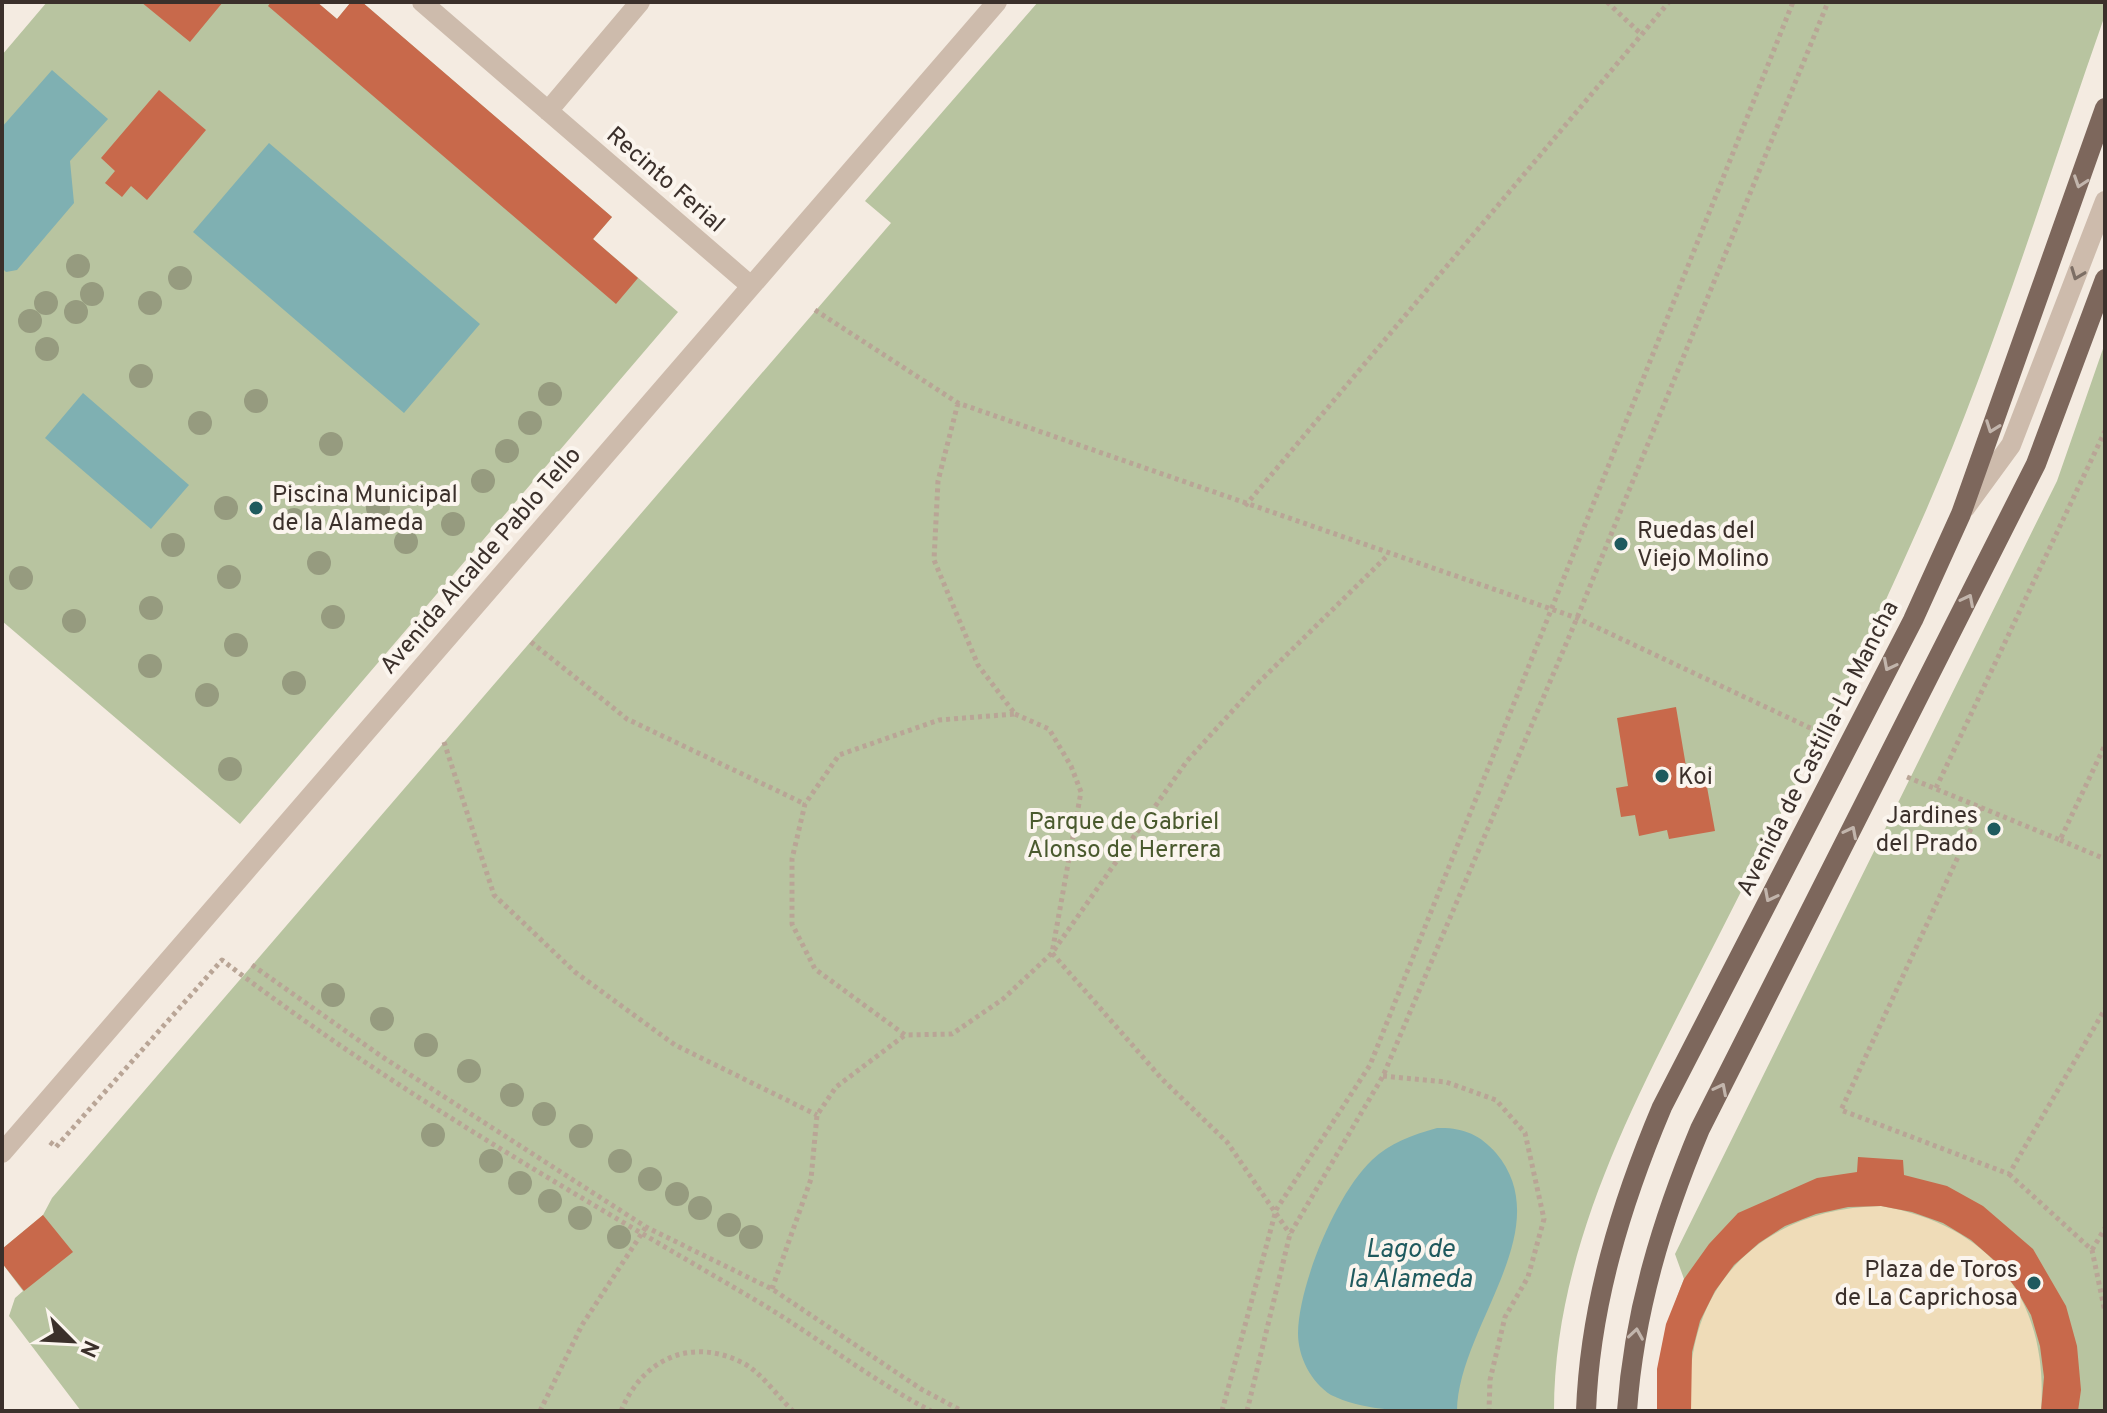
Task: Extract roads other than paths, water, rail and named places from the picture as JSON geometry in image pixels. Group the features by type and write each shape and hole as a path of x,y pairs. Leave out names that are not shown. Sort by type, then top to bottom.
{"main road":[{"name":"Avenida de Castilla-La Mancha","path":"1586,1411 1601,1293 1637,1167 1662,1107 1913,620 1961,514 2105,108"},
{"path":"1627,1411 1638,1323 1674,1192 1700,1129 2036,464 2105,279"}],"street":[{"name":"Recinto Ferial","path":"422,2 751,286"},
{"path":"548,111 640,2"},
{"name":"Avenida Alcalde Pablo Tello","path":"2,1153 997,2"},
{"path":"1961,514 2011,445 2105,201"}],"water":[{"path":"52,70 108,119 70,161 74,203 17,270 6,272 2,268 2,127"},
{"path":"269,143 480,324 404,413 193,232"},
{"path":"83,393 189,485 151,529 45,438"},
{"name":"Lago de la Alameda","path":"1437,1128 1470,1133 1490,1146 1513,1182 1517,1214 1512,1246 1501,1279 1462,1379 1457,1411 1392,1410 1345,1401 1331,1395 1317,1383 1300,1351 1300,1313 1312,1266 1345,1194 1372,1160 1402,1140"}],"place":[{"name":"Piscina Municipal de la Alameda","path":"256,508"},
{"name":"Ruedas del Viejo Molino","path":"1621,544"},
{"name":"Koi","path":"1662,776"},
{"name":"Jardines del Prado","path":"1994,829"},
{"name":"Plaza de Toros de La Caprichosa","path":"2034,1283"}],"park label":[{"name":"Parque de Gabriel Alonso de Herrera","path":"1124,835"}]}
